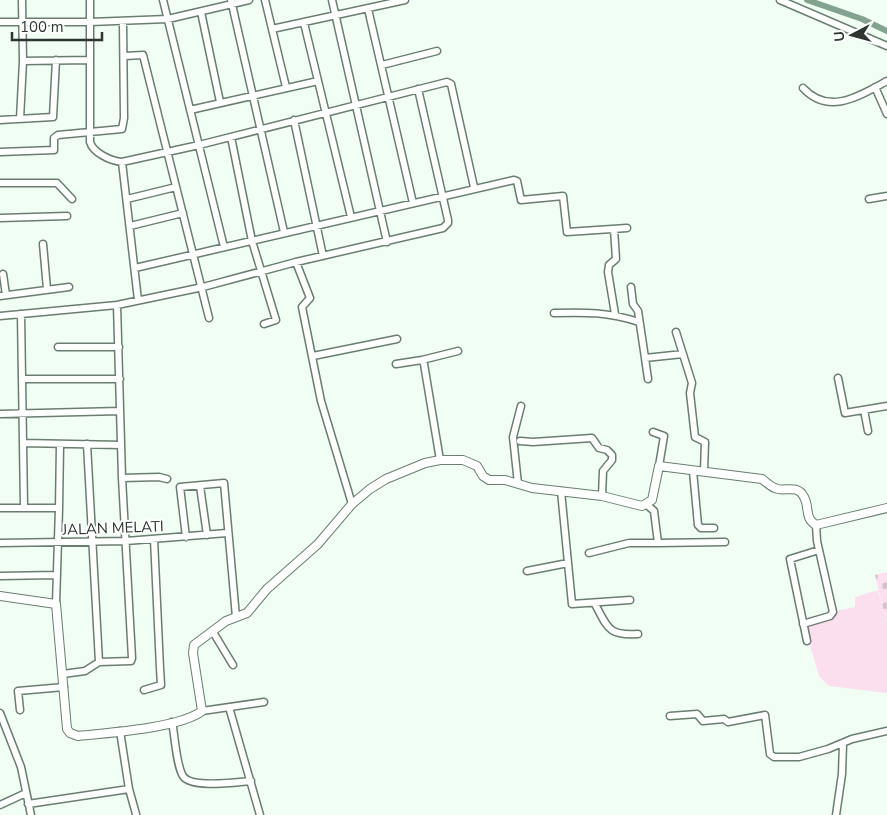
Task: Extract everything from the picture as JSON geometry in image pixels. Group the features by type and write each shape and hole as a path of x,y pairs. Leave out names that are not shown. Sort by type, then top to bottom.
{"street":[{"path":"20,119 23,61 22,0"},
{"path":"90,0 89,132 91,146 95,151 122,162 199,145 447,82 451,84 474,187"},
{"path":"163,0 224,248"},
{"path":"0,22 123,22 168,19 249,0"},
{"path":"265,0 286,87"},
{"path":"332,0 387,242"},
{"path":"272,29 405,0"},
{"path":"780,0 887,46"},
{"path":"232,3 284,232"},
{"path":"368,9 413,203"},
{"path":"201,12 220,102"},
{"path":"0,152 54,150 56,136 122,129 123,22"},
{"path":"304,23 351,217"},
{"path":"382,65 437,51"},
{"path":"124,56 143,55 203,287 209,318"},
{"path":"0,120 53,117 56,60"},
{"path":"23,61 90,60"},
{"path":"190,110 318,81"},
{"path":"803,88 811,97 823,102 850,100 887,81"},
{"path":"875,87 887,114"},
{"path":"0,316 117,305 203,287 261,273 296,262 387,242 446,226 448,220 443,195 418,89"},
{"path":"294,120 323,256"},
{"path":"231,137 252,241 261,273 273,304 276,320 264,324"},
{"path":"122,162 138,300"},
{"path":"135,268 474,187 515,180 520,200 564,196 567,232 627,228"},
{"path":"0,184 55,183 72,199"},
{"path":"127,199 176,188"},
{"path":"869,199 887,196"},
{"path":"130,226 183,213"},
{"path":"0,218 67,216"},
{"path":"614,229 616,259 608,266 614,314"},
{"path":"43,244 47,289"},
{"path":"296,262 310,298 302,307 321,401 337,448 352,504"},
{"path":"3,274 3,296 69,287"},
{"path":"630,287 633,304 638,311 648,379"},
{"path":"63,674 85,671 99,662 131,661 122,478 117,305"},
{"path":"554,313 591,312 614,314 639,322"},
{"path":"21,314 24,508"},
{"path":"676,332 692,383 690,393 695,437 705,442 706,446 704,471"},
{"path":"313,356 397,339"},
{"path":"58,347 118,347"},
{"path":"396,364 422,360 458,350"},
{"path":"645,358 683,354"},
{"path":"422,360 430,393 440,460"},
{"path":"838,378 844,413 887,406"},
{"path":"23,379 120,379"},
{"path":"518,484 514,437 521,406"},
{"path":"864,410 868,431"},
{"path":"0,414 120,411"},
{"path":"647,505 652,500 664,436 654,432"},
{"path":"520,441 533,442 592,438 599,448 607,450 612,455 612,460 603,472 602,496"},
{"path":"23,443 121,445"},
{"path":"60,444 56,604 67,729 70,734 78,736 120,731 190,718 202,711 264,702"},
{"path":"87,444 99,662"},
{"path":"202,711 193,648 197,642 226,621 247,612 267,589 318,544 352,504 386,479 425,463 440,460 464,460 477,466 483,476 489,480 505,480 518,484 602,496 647,505 654,511 658,543"},
{"path":"659,466 762,479 775,489 794,489 804,497 807,516 810,522 816,525 887,508"},
{"path":"693,471 698,525 701,528 714,528"},
{"path":"122,478 159,477 167,479"},
{"path":"186,537 180,487 224,483 236,617"},
{"path":"200,486 207,535"},
{"path":"561,491 572,604 595,604 630,600"},
{"path":"0,508 59,508"},
{"path":"803,624 830,616 833,612 819,550 816,525"},
{"name":"JALAN MELATI","path":"0,543 126,541 227,533"},
{"path":"144,690 162,683 154,539"},
{"path":"589,553 629,543 725,542"},
{"path":"807,642 790,559 819,550"},
{"path":"528,571 568,562"},
{"path":"0,576 56,575"},
{"path":"0,596 56,604"},
{"path":"595,604 613,633 619,635 638,634"},
{"path":"212,632 233,665"},
{"path":"20,710 18,691 64,687"},
{"path":"229,707 260,815"},
{"path":"0,713 21,767 31,815"},
{"path":"670,716 697,714 703,721 724,719 728,722 765,715 770,754 774,757 799,757 843,744 852,739 887,731"},
{"path":"172,722 181,772 186,779 196,782 213,783 251,781"},
{"path":"120,731 129,789 136,814"},
{"path":"836,815 842,774 843,744"},
{"path":"28,804 129,789"},
{"path":"0,804 26,793"}],"green space":[{"path":"887,572 887,625 875,575"},
{"path":"878,590 887,625 887,693 829,686 819,676 806,631 808,617 855,607 855,597"}],"waterway":[{"path":"807,0 862,19 887,31"}]}
